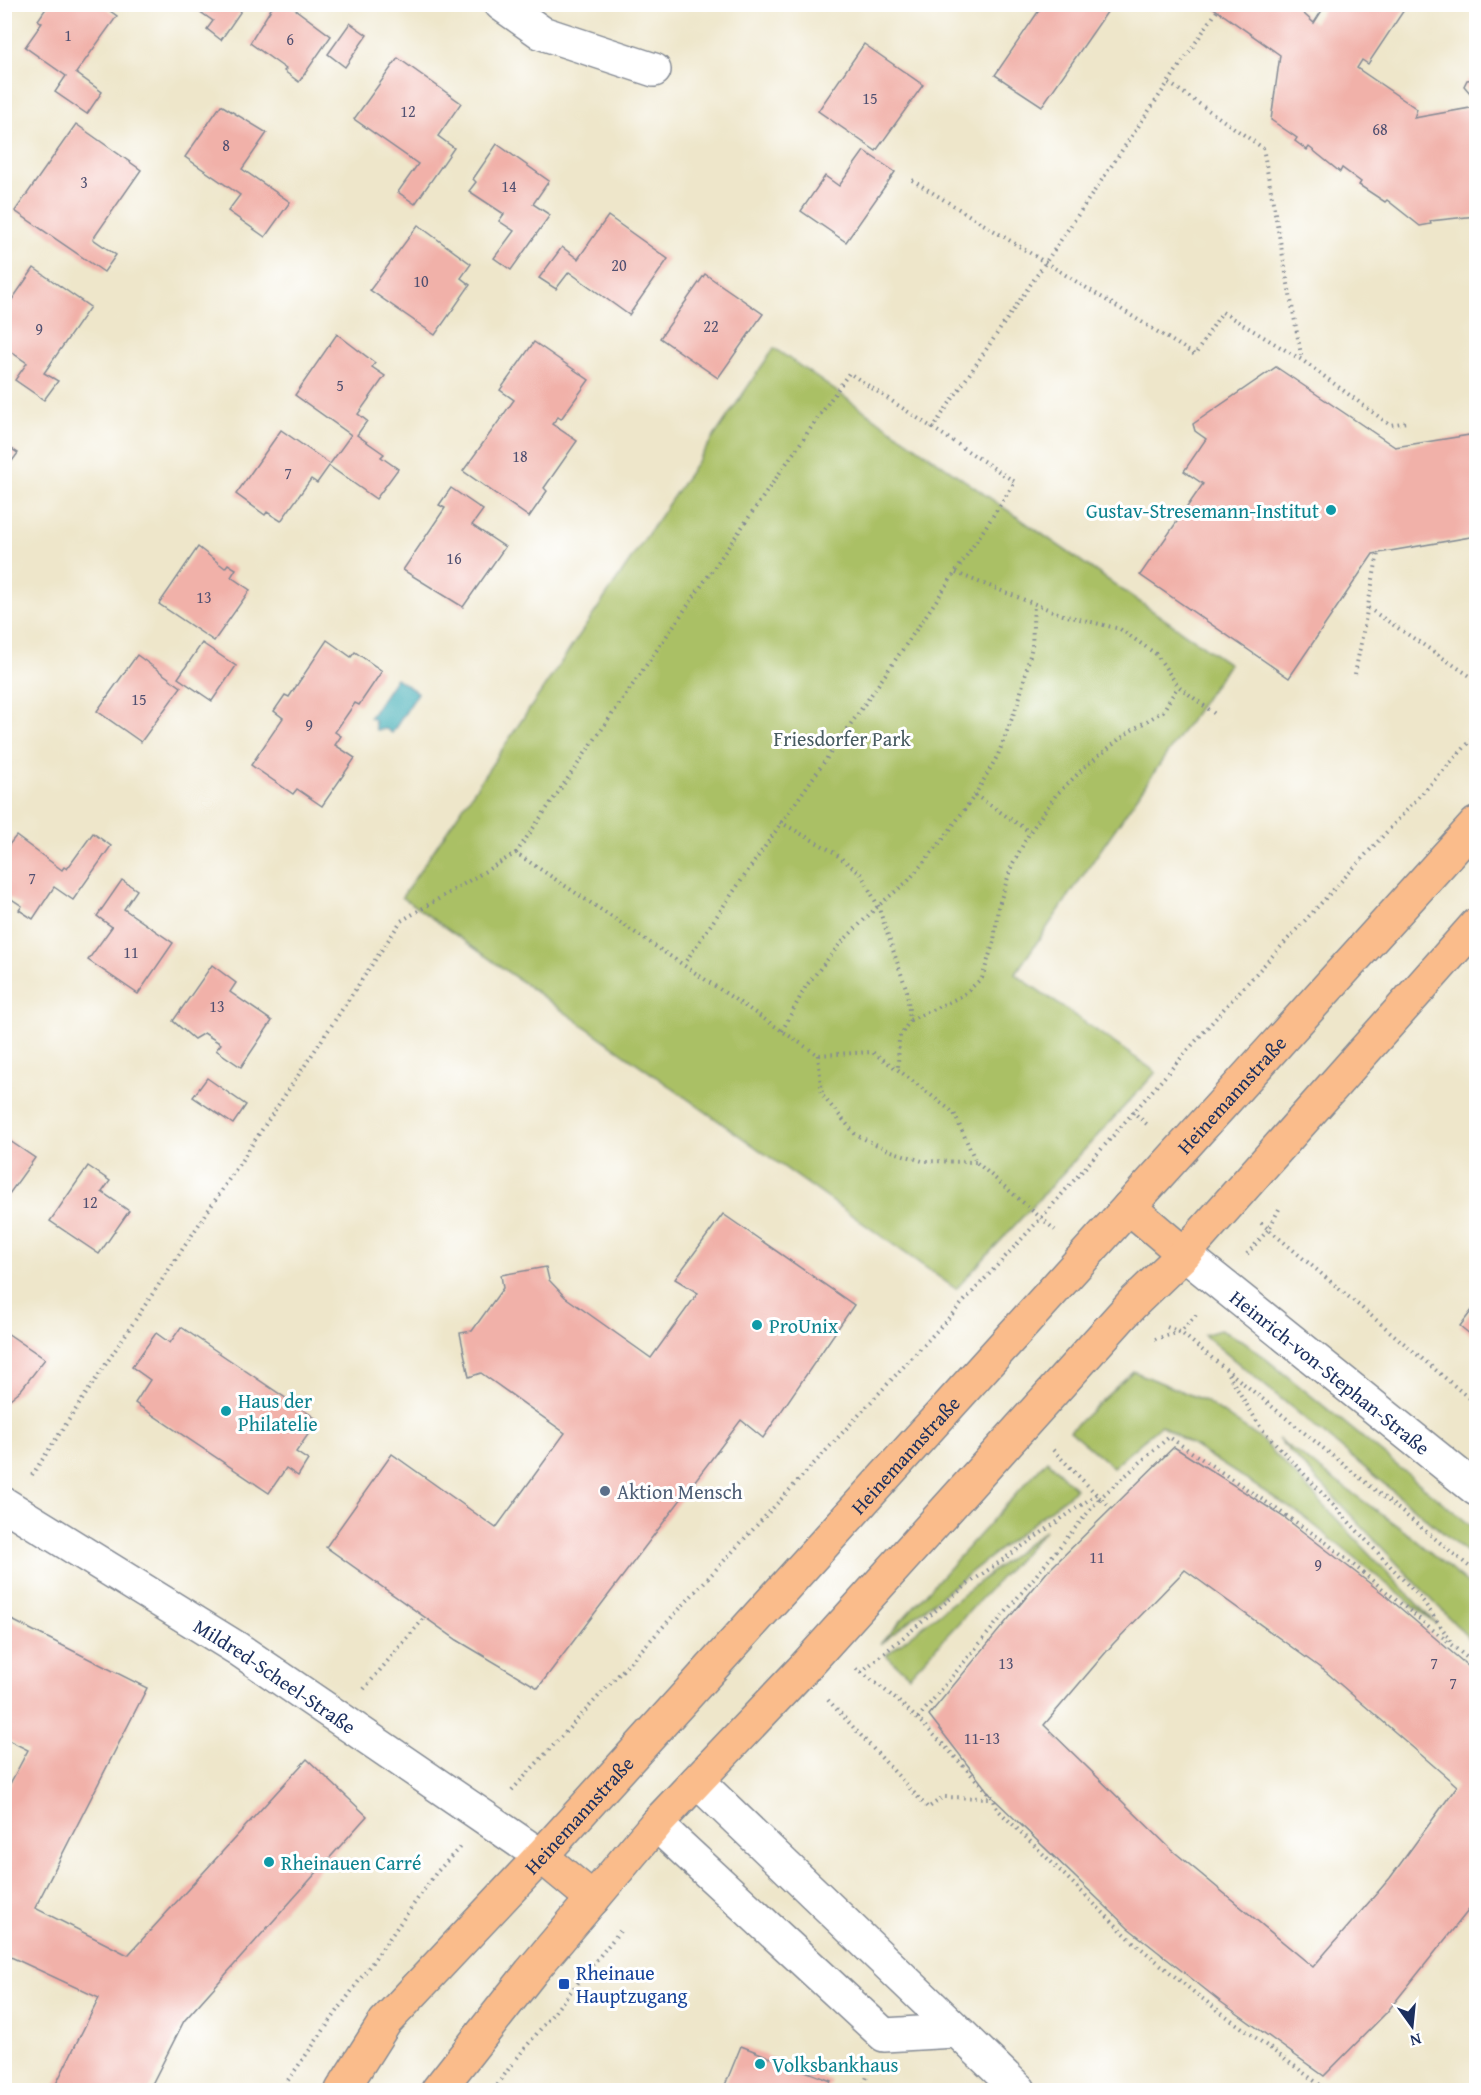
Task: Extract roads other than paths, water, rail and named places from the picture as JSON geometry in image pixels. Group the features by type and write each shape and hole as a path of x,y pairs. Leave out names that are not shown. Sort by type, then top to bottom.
{"main road":[{"name":"Heinemannstraße","path":"342,2091 385,2022 541,1856 1476,824"},
{"path":"438,2091 509,1998 656,1824 801,1671 1132,1304 1184,1254 1476,925"},
{"path":"1129,1207 1184,1254"},
{"path":"541,1856 593,1899"}],"street":[{"path":"501,4 542,33 654,70"},
{"name":"Heinrich-von-Stephan-Straße","path":"1184,1254 1476,1489"},
{"name":"Mildred-Scheel-Straße","path":"8,1505 238,1649 541,1856"},
{"path":"697,1781 954,2031 1019,2091"},
{"path":"656,1824 884,2035 954,2031"}],"water":[{"path":"396,678 418,693 392,733 386,729 376,730 374,720 370,717"}],"place":[{"name":"Gustav-Stresemann-Institut","path":"1331,510"},
{"name":"ProUnix","path":"757,1325"},
{"name":"Haus der Philatelie","path":"226,1411"},
{"name":"Aktion Mensch","path":"605,1491"},
{"name":"Rheinauen Carré","path":"269,1862"},
{"name":"Rheinaue Hauptzugang","path":"564,1984"},
{"name":"Volksbankhaus","path":"760,2064"}],"park label":[{"name":"Friesdorfer Park","path":"842,738"}]}
